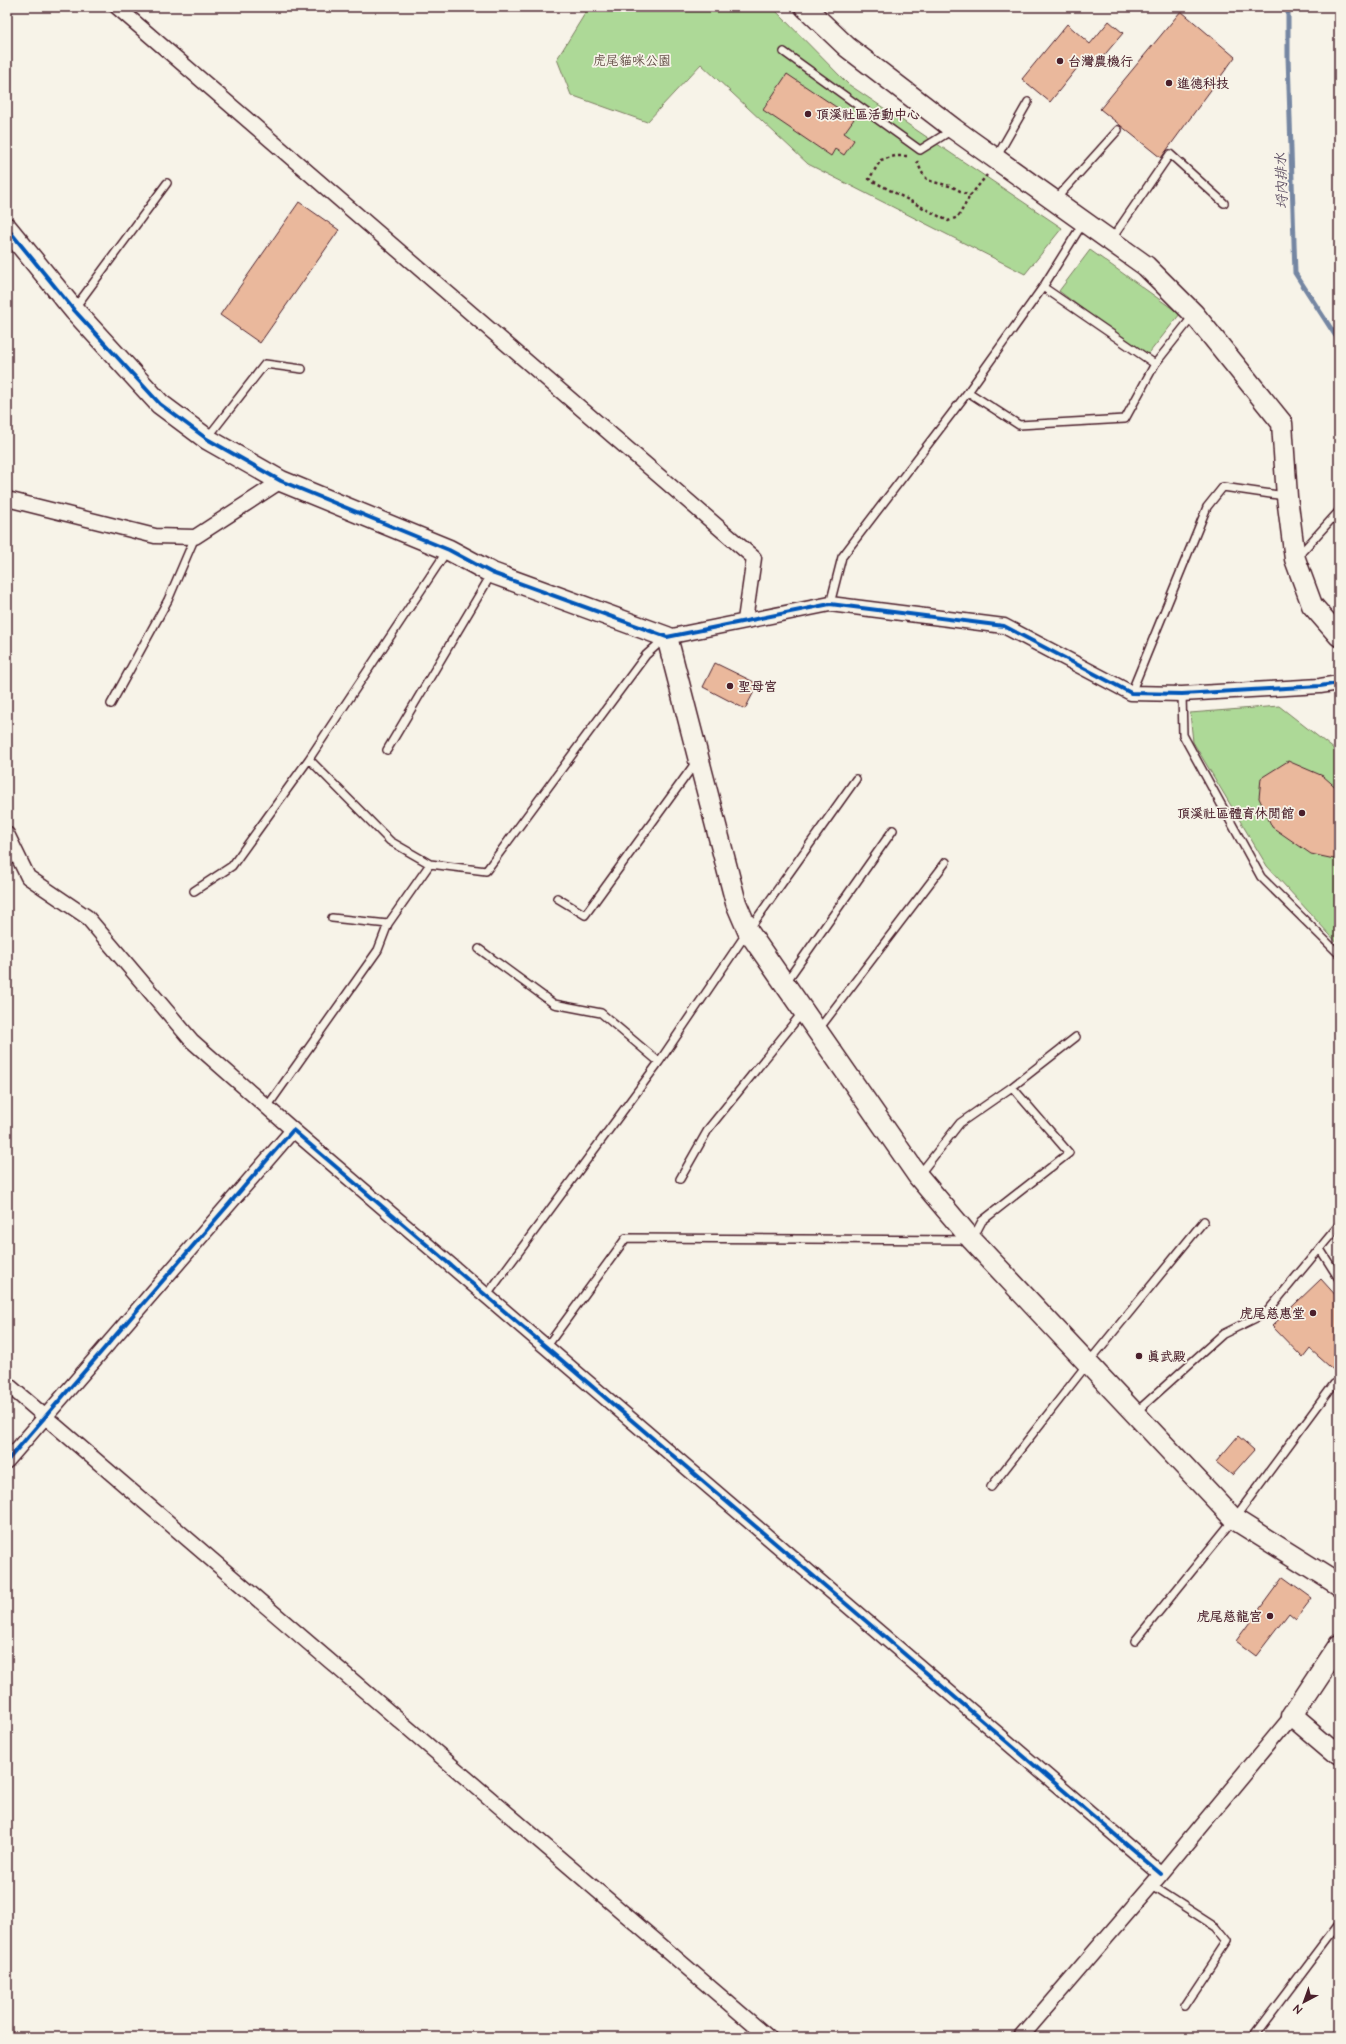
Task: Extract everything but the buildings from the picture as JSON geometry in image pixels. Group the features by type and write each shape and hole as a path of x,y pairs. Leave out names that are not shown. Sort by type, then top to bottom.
{"street":[{"path":"117,7 754,558 745,620"},
{"path":"805,7 847,47 954,129 992,166 1055,200 1146,266 1194,314 1282,422 1287,497 1295,559 1312,605 1339,636"},
{"path":"7,228 74,310 160,404 207,439 282,481 449,550 492,573 667,637 830,604 1004,626 1131,693 1182,694 1320,686 1339,683"},
{"path":"7,499 155,536 195,537 282,481"},
{"path":"667,637 736,903 748,931 918,1176 972,1240 1234,1519 1339,1585"},
{"path":"7,834 28,877 87,917 192,1041 1161,1874"},
{"path":"7,1461 294,1130"},
{"path":"7,1384 768,2037"},
{"path":"1021,2037 1161,1874 1292,1716 1339,1645"},
{"path":"1292,1716 1339,1756"}],"lane":[{"path":"784,52 920,150 954,129"},
{"path":"992,166 1028,102"},
{"path":"1055,200 1118,130"},
{"path":"1111,241 1170,154 1224,204"},
{"path":"74,310 167,183"},
{"path":"830,604 842,557 968,392 1043,287 1084,221"},
{"path":"1043,287 1155,364"},
{"path":"968,392 1019,426 1125,419 1155,364 1194,314"},
{"path":"207,439 265,364 302,369"},
{"path":"1131,693 1204,514 1223,486 1287,497"},
{"path":"1295,559 1339,511"},
{"path":"111,704 168,600 195,537"},
{"path":"194,891 232,866 309,759 449,550"},
{"path":"387,750 492,573"},
{"path":"309,759 390,841 430,864 486,871 646,655 667,637"},
{"path":"1182,694 1183,735 1261,877 1339,954"},
{"path":"558,898 585,915 698,759"},
{"path":"487,1295 659,1062 748,931 856,779"},
{"path":"785,983 893,830"},
{"path":"817,1031 946,862"},
{"path":"267,1107 378,950 388,924 430,864"},
{"path":"332,918 388,924"},
{"path":"479,949 554,1004 601,1013 659,1062"},
{"path":"680,1179 709,1128 804,1011"},
{"path":"918,1176 960,1123 1012,1087 1076,1038"},
{"path":"547,1346 626,1238 972,1240 982,1221 1069,1153 1012,1087"},
{"path":"991,1487 1088,1363 1204,1221"},
{"path":"1135,1413 1223,1334 1266,1313 1339,1225"},
{"path":"1320,1249 1339,1279"},
{"path":"1135,1641 1234,1519 1334,1384"},
{"path":"1151,1885 1216,1927 1228,1942 1185,2007"},
{"path":"1253,2037 1339,1923"}],"path":[{"path":"908,156 895,156 880,160 869,179 948,221 958,217 970,196 992,166"},
{"path":"915,157 921,174 932,183 950,186 970,196"}],"green space":[{"name":"虎尾貓咪公園","path":"589,7 772,7 848,84 1062,228 1025,274 808,164 701,64 647,122 571,95 557,59"},
{"path":"1090,250 1180,314 1146,357 1059,291"},
{"path":"1279,706 1339,753 1339,945 1267,866 1193,742 1190,713"}],"waterway":[{"name":"埒內排水","path":"1288,7 1288,57 1295,273 1339,341"}],"cycle path":[{"path":"7,228 74,310 160,404 207,439 281,481 449,550 492,573 667,637 830,604 1004,626 1131,693 1182,694 1320,686 1339,683"},
{"path":"7,1461 293,1130 1161,1874"}],"place":[{"name":"台灣農機行","path":"1060,61"},
{"name":"進德科技","path":"1169,83"},
{"name":"頂溪社區活動中心","path":"808,114"},
{"name":"聖母宮","path":"730,686"},
{"name":"頂溪社區體育休閒館","path":"1302,813"},
{"name":"虎尾慈惠堂","path":"1313,1313"},
{"name":"真武殿","path":"1139,1356"},
{"name":"虎尾慈龍宮","path":"1270,1616"}]}
